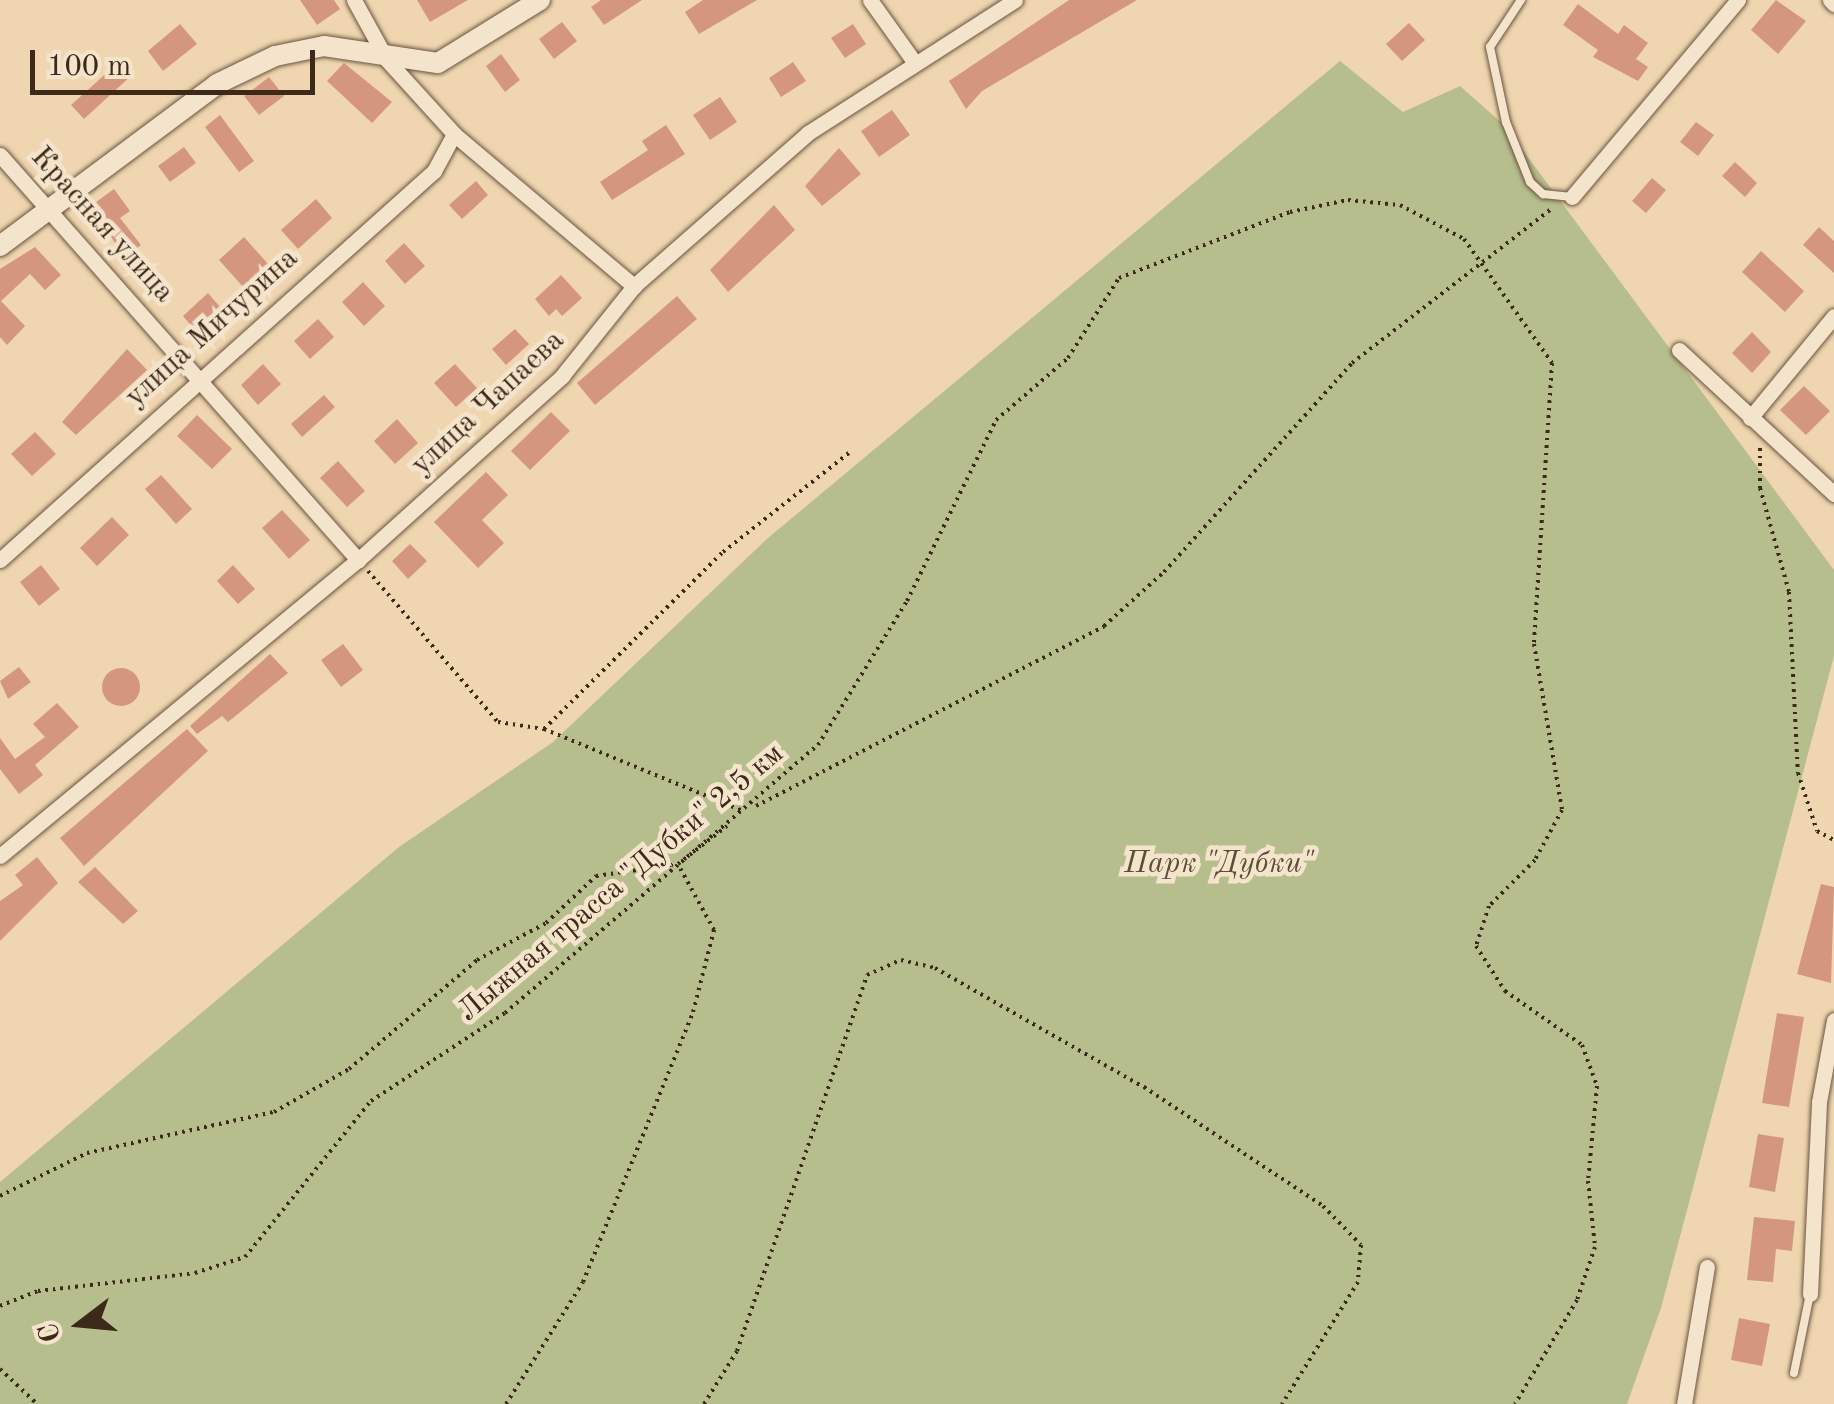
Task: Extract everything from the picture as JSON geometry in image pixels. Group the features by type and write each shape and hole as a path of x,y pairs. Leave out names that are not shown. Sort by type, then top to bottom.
{"street":[{"path":"354,0 387,60 454,134 634,286"},
{"path":"0,246 49,204 216,84 275,56 324,46 387,60 438,63 540,0"},
{"path":"870,0 913,60"},
{"name":"улица Чапаева","path":"0,856 358,560 562,376 612,323 634,286 808,133 913,60 1014,0"},
{"path":"1572,198 1738,0"},
{"name":"улица Мичурина","path":"0,560 434,171 454,134"},
{"name":"Красная улица","path":"0,155 49,204 358,560"},
{"path":"1755,423 1834,316"},
{"path":"1679,350 1834,494"},
{"path":"1810,1294 1819,1102 1834,1020"},
{"path":"1684,1404 1707,1266"}],"lane":[{"path":"1521,0 1490,47 1506,122 1530,182 1543,194 1572,198"},
{"path":"1794,1373 1810,1294"}],"path":[{"path":"358,560 498,722 544,729 746,811 1104,626 1164,572 1352,364 1482,261 1572,198"},
{"name":"Лыжная трасса \"Дубки\" 2,5 км","path":"0,1306 38,1290 195,1273 245,1256 371,1100 505,1013 818,746 907,602 996,420 1068,358 1119,278 1290,212 1348,200 1400,205 1464,239 1552,363 1534,644 1562,810 1535,860 1489,906 1476,946 1505,992 1582,1045 1597,1086 1588,1181 1594,1248 1577,1300 1515,1404"},
{"path":"1755,423 1760,488 1788,592 1798,773 1817,831 1834,840"},
{"path":"544,729 724,552 850,452"},
{"path":"0,1196 87,1153 274,1112 348,1069 477,960 546,923 596,876 679,866 714,930 693,1012 582,1282 506,1404"},
{"path":"704,1404 736,1351 866,975 901,960 935,968 1144,1086 1323,1206 1360,1245 1358,1282 1282,1404"},
{"path":"0,1370 37,1404"}],"green space":[{"name":"Парк \"Дубки\"","path":"1340,61 1403,112 1460,86 1504,125 1834,570 1834,656 1661,1308 1627,1404 0,1404 0,1182 399,847 553,742 768,538"}],"building":[{"path":"300,0 334,0 340,9 317,25"},
{"path":"417,0 468,0 430,22"},
{"path":"601,0 642,0 604,25 591,7"},
{"path":"703,0 757,0 699,34 685,12"},
{"path":"1069,0 1137,0 982,91 966,109 949,81"},
{"path":"1776,0 1806,21 1778,54 1751,30"},
{"path":"1578,4 1618,34 1624,25 1648,43 1636,59 1648,67 1638,81 1593,57 1598,50 1563,25"},
{"path":"562,22 577,41 554,59 539,39"},
{"path":"1409,23 1425,40 1402,61 1386,44"},
{"path":"180,24 197,44 163,71 148,51"},
{"path":"853,24 866,44 845,58 831,38"},
{"path":"501,54 520,80 505,92 486,66"},
{"path":"121,60 132,75 84,119 71,105"},
{"path":"793,62 806,81 781,97 769,78"},
{"path":"344,63 392,102 372,123 327,81"},
{"path":"269,77 284,96 259,115 244,96"},
{"path":"720,97 737,122 710,140 693,115"},
{"path":"892,110 910,135 879,157 861,131"},
{"path":"220,115 254,161 239,172 205,127"},
{"path":"1696,122 1714,135 1698,156 1680,142"},
{"path":"666,125 685,154 612,200 600,182 648,150 642,141"},
{"path":"184,147 196,163 170,182 158,166"},
{"path":"839,148 861,174 822,206 805,186"},
{"path":"1735,162 1757,183 1745,197 1722,176"},
{"path":"1652,178 1666,190 1646,213 1632,201"},
{"path":"476,181 488,195 462,219 449,205"},
{"path":"114,189 130,211 120,218 141,245 124,258 92,205"},
{"path":"316,199 332,218 298,249 281,230"},
{"path":"774,205 795,230 728,292 710,270"},
{"path":"1819,227 1834,241 1834,273 1803,245"},
{"path":"244,237 270,266 245,289 219,260"},
{"path":"404,243 425,266 405,284 385,261"},
{"path":"35,247 61,275 45,290 30,274 1,301 25,326 7,345 0,337 0,269"},
{"path":"1761,251 1804,291 1785,312 1742,272"},
{"path":"561,275 582,298 562,316 556,309 549,316 535,299"},
{"path":"363,282 385,306 364,326 342,302"},
{"path":"208,293 225,313 200,336 183,316"},
{"path":"677,296 697,319 595,405 577,383"},
{"path":"318,319 334,337 310,359 294,341"},
{"path":"515,329 529,344 506,365 492,349"},
{"path":"1752,332 1771,352 1752,373 1732,353"},
{"path":"127,349 147,370 76,435 62,422"},
{"path":"263,364 281,384 258,405 241,385"},
{"path":"455,364 477,388 456,407 434,383"},
{"path":"1804,386 1830,411 1806,435 1780,410"},
{"path":"324,395 335,407 302,437 291,424"},
{"path":"551,412 570,431 530,470 511,451"},
{"path":"197,415 232,449 212,469 177,436"},
{"path":"397,419 418,443 395,464 374,441"},
{"path":"35,432 56,454 32,476 11,454"},
{"path":"338,461 365,491 347,507 320,478"},
{"path":"486,472 508,495 482,520 504,543 478,568 434,522"},
{"path":"161,475 192,509 176,524 145,489"},
{"path":"282,510 310,540 289,559 262,528"},
{"path":"112,517 129,535 97,566 80,548"},
{"path":"410,544 427,561 408,579 392,561"},
{"path":"41,565 60,589 39,606 20,582"},
{"path":"233,565 255,589 238,604 217,581"},
{"path":"343,644 363,670 341,687 321,660"},
{"path":"270,654 288,673 228,722 222,716 197,734 190,726"},
{"path":"19,667 31,682 8,699 0,681"},
{"path":"121,668 135,673 140,687 135,701 121,706 107,701 102,687 107,673"},
{"path":"57,703 79,727 35,765 43,775 19,794 0,769 0,738 15,759 45,737 33,724"},
{"path":"187,729 208,751 84,866 60,838"},
{"path":"37,857 58,883 0,941 0,901 23,885 15,875"},
{"path":"95,867 138,911 123,924 78,882"},
{"path":"1821,884 1834,887 1831,983 1797,974"},
{"path":"1777,1013 1804,1017 1789,1107 1762,1103"},
{"path":"1758,1134 1784,1138 1775,1192 1749,1187"},
{"path":"1754,1217 1795,1221 1792,1251 1776,1249 1773,1282 1747,1280"},
{"path":"1739,1318 1770,1324 1762,1366 1731,1360"}]}
